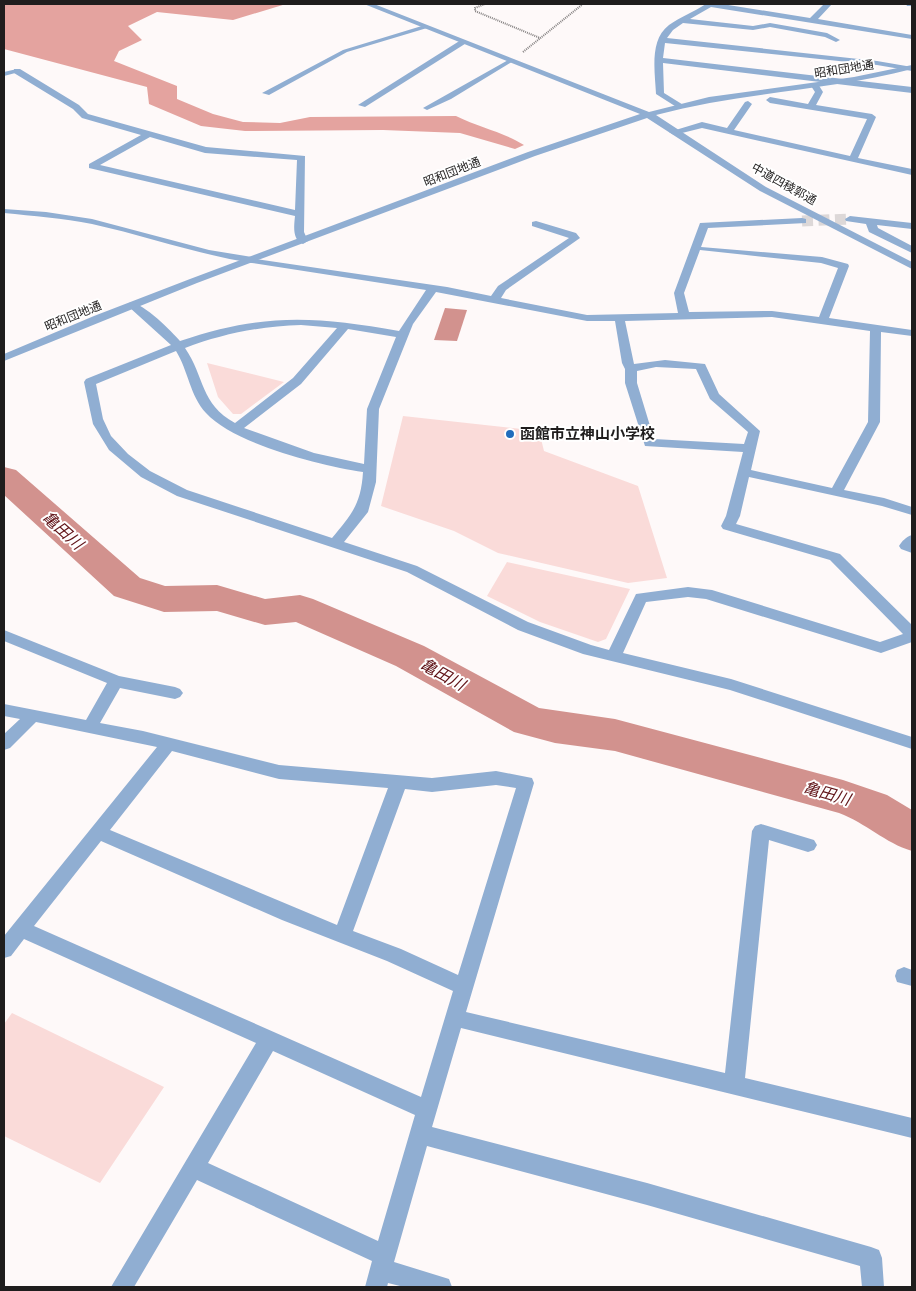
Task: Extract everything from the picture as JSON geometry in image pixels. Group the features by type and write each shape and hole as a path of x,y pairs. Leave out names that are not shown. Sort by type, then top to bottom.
{"street":[{"name":"中道四稜郭通","path":"368,4 649,115 763,189 912,266"},
{"path":"681,106 660,94 661,40 670,28 710,4 912,37"},
{"path":"812,21 828,4"},
{"path":"683,21 753,28 770,25 827,35 836,40"},
{"path":"661,40 911,68"},
{"path":"362,105 464,42"},
{"path":"660,60 912,90"},
{"name":"昭和団地通","path":"9,356 134,305 595,131 681,106 728,97 852,82 911,68"},
{"path":"17,71 76,107 85,116 205,150 302,158 299,232 304,241"},
{"path":"811,107 819,92 815,86"},
{"path":"770,100 872,116 853,159"},
{"path":"728,131 748,104"},
{"path":"674,132 702,125 912,172"},
{"path":"149,134 92,166 300,214"},
{"path":"850,220 912,226"},
{"path":"684,314 679,293 704,225 802,221"},
{"path":"871,222 873,230 912,250"},
{"path":"494,300 502,288 575,238 572,235 536,224"},
{"path":"704,249 822,260 844,266 823,320"},
{"path":"252,260 432,289 587,318 684,314 772,314 912,333"},
{"path":"336,543 361,512 369,482 373,409 407,324 432,289"},
{"path":"134,305 169,335 178,346 185,356 202,400 221,421 248,436 341,465 369,469"},
{"path":"403,335 345,325 294,322 257,325 223,332 178,346 90,382 99,424 112,445 144,474 182,493 412,569 544,635 588,650 731,685 912,743"},
{"path":"620,322 628,363 631,369 631,383 649,443 749,448"},
{"path":"234,429 297,381 345,325"},
{"path":"836,493 874,422 875,332"},
{"path":"614,656 641,598 688,592 707,594 881,648 912,635 835,557 728,526 733,516 754,431 714,396 701,366 639,365 631,369"},
{"path":"743,472 884,502 912,510"},
{"path":"912,540 906,546 912,548"},
{"path":"4,635 116,681 175,693"},
{"path":"90,727 116,681"},
{"path":"4,710 168,744 279,772 432,785 496,778 526,782 427,1110 381,1271"},
{"path":"4,744 33,716"},
{"path":"4,950 168,744"},
{"path":"342,935 399,782"},
{"path":"734,1084 762,831 808,845"},
{"path":"98,832 288,914 394,955 464,987"},
{"path":"21,929 427,1110"},
{"path":"456,1018 912,1128"},
{"path":"122,1287 269,1040"},
{"path":"420,1134 647,1194 872,1258 873,1287"},
{"path":"193,1167 381,1271 441,1287"}],"lane":[{"path":"266,93 345,51 425,27"},
{"path":"427,108 491,70 512,60"},
{"path":"4,74 17,71"},
{"path":"4,211 46,214 92,222 209,253 252,260"}],"path":[{"path":"484,4 475,8 475,11 540,38"},
{"path":"512,60 583,4"}],"shaded area":[{"path":"4,4 286,4 233,20 157,12 128,26 142,40 119,51 114,61 177,86 177,99 213,114 243,122 280,123 310,117 456,116 507,136 524,145 515,149 460,133 383,130 245,131 201,126 149,104 147,87 4,49"},
{"path":"445,308 467,310 457,341 434,340"},
{"path":"207,363 284,382 241,414 233,414 218,397"},
{"path":"403,416 539,431 544,451 638,486 667,578 628,583 498,553 454,531 381,506"},
{"path":"507,562 630,589 606,639 598,642 540,622 487,596"},
{"path":"12,1013 164,1087 100,1183 4,1136 4,1024"}],"waterway":[{"name":"亀田川","path":"4,477 127,587 164,599 217,598 265,612 300,608 410,656 529,721 555,727 615,735 843,797 872,807 912,833"}],"tunnel":[{"path":"802,221 850,219"}],"place":[{"name":"函館市立神山小学校","path":"510,434"}]}
